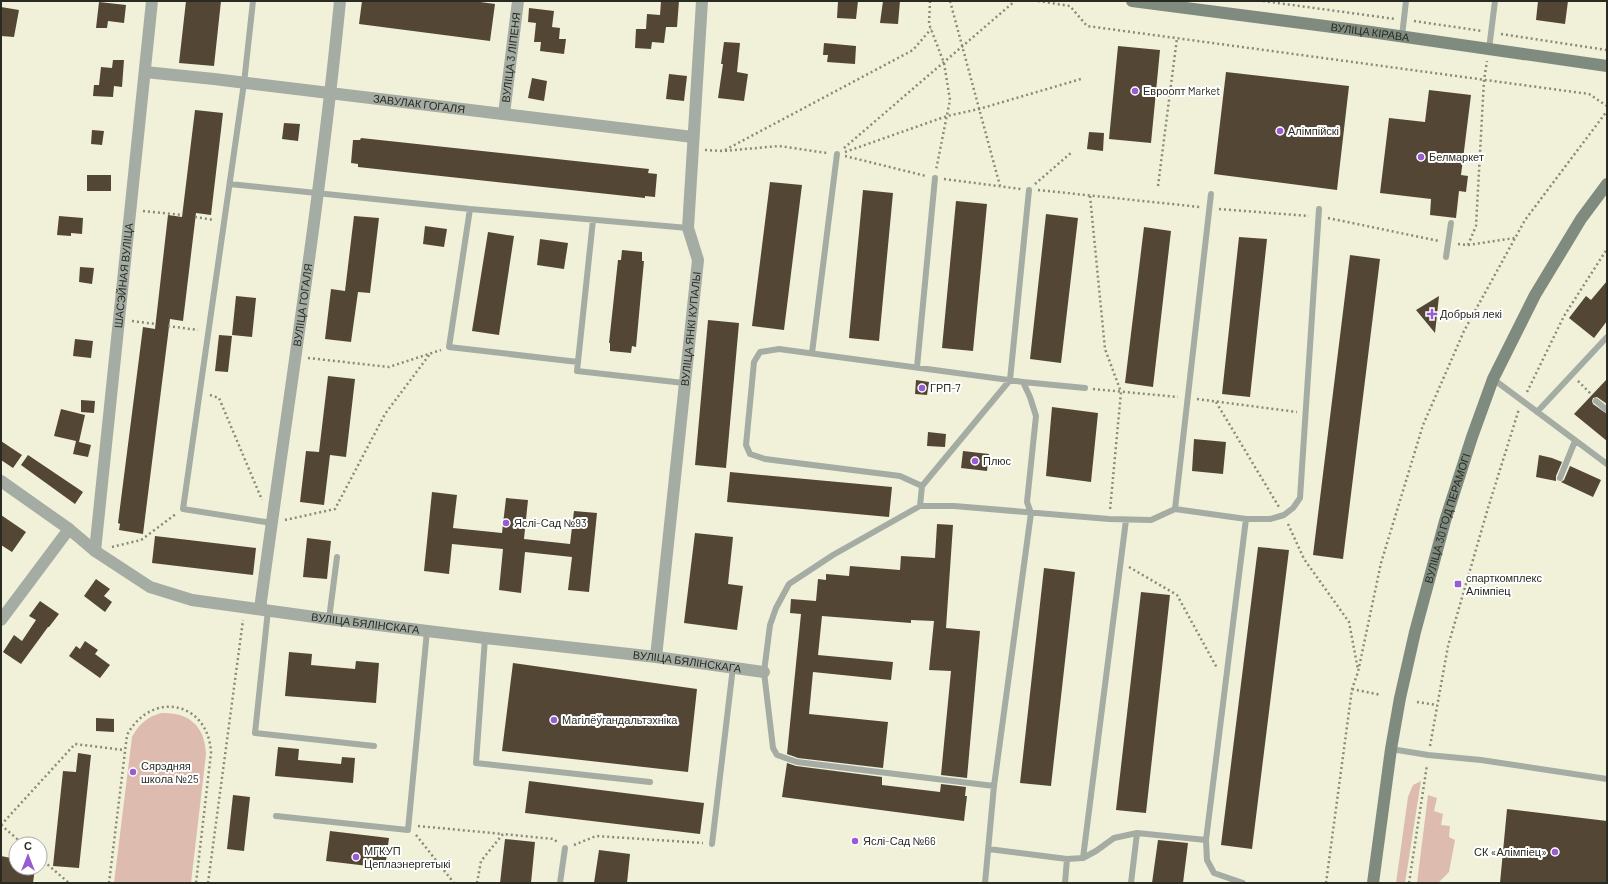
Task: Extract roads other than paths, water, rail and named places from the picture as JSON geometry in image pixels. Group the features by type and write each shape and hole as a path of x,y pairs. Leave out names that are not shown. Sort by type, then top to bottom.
{"street":[{"name":"ШАСЭЙНАЯ ВУЛІЦА","path":"96,551 152,1"},
{"name":"ВУЛІЦА ГОГАЛЯ","path":"264,610 272,523 318,193 331,93 340,1"},
{"name":"ВУЛІЦА 3 ЛІПЕНЯ","path":"504,114 518,1"},
{"name":"ВУЛІЦА ЯНКІ КУПАЛЫ","path":"656,657 698,260 688,228 702,1"},
{"name":"ВУЛІЦА КІРАВА","path":"1132,1 1402,36 1607,66"},
{"name":"ЗАВУЛАК ГОГАЛЯ","path":"145,72 504,114 693,143"},
{"name":"ВУЛІЦА 30 ГОД ПЕРАМОГІ","path":"1373,883 1391,749 1416,632 1445,521 1472,437 1493,379 1535,295 1581,219 1607,184"},
{"name":"ВУЛІЦА БЯЛІНСКАГА","path":"1,481 69,529 96,551 150,587 192,600 329,619 656,657 764,672"},
{"path":"1,620 69,529"}],"lane":[{"path":"253,1 244,83 183,509 272,523"},
{"path":"1402,36 1406,1"},
{"path":"1489,48 1495,1"},
{"path":"812,353 837,154"},
{"path":"917,367 935,178"},
{"path":"230,184 470,209 688,228"},
{"path":"920,506 922,486 1010,380 1029,190"},
{"path":"1175,509 1212,194"},
{"path":"470,209 449,347 578,362"},
{"path":"994,786 797,762 777,755 773,748 764,672 770,625 776,608 789,584 833,554 920,506 954,506 1126,520 1151,520 1175,509 1246,519 1270,519 1284,515 1293,508 1300,498 1319,209"},
{"path":"593,220 577,371 684,383"},
{"path":"1446,257 1451,223"},
{"path":"1537,412 1607,337"},
{"path":"922,486 900,476 765,459 750,454 746,445 754,362 760,352 779,349 1023,382 1085,388"},
{"path":"1493,379 1607,464"},
{"path":"985,883 994,786 1031,513 1026,502 1036,416 1023,382"},
{"path":"1596,401 1607,410"},
{"path":"1560,478 1575,441"},
{"path":"1243,883 1214,873 1207,860 1206,840 1246,519"},
{"path":"1083,858 1126,520"},
{"path":"329,619 337,557"},
{"path":"264,610 255,733 374,746"},
{"path":"276,816 408,830 427,631"},
{"path":"485,638 476,763 650,782"},
{"path":"712,844 733,667"},
{"path":"1391,749 1428,755 1481,760 1607,780"},
{"path":"988,849 1068,859 1083,858 1114,838 1137,833 1206,840"},
{"path":"1131,883 1137,833"},
{"path":"560,883 565,848"},
{"path":"1064,883 1068,859"}],"place":[{"name":"Евроопт Market","path":"1135,91"},
{"name":"Алімпійскі","path":"1280,131"},
{"name":"Белмаркет","path":"1421,157"},
{"name":"Добрыя лекі","path":"1432,314"},
{"name":"ГРП-7","path":"922,388"},
{"name":"Плюс","path":"975,461"},
{"name":"Яслі-Сад №93","path":"506,523"},
{"name":"спарткомплекс Алімпіец","path":"1458,584"},
{"name":"Магілёўгандальтэхніка","path":"554,720"},
{"name":"Сярэдняя школа №25","path":"133,772"},
{"name":"Яслі-Сад №66","path":"855,841"},
{"name":"СК «Алімпіец»","path":"1555,852"},
{"name":"МГКУП Цеплаэнергетыкі","path":"356,857"}]}
